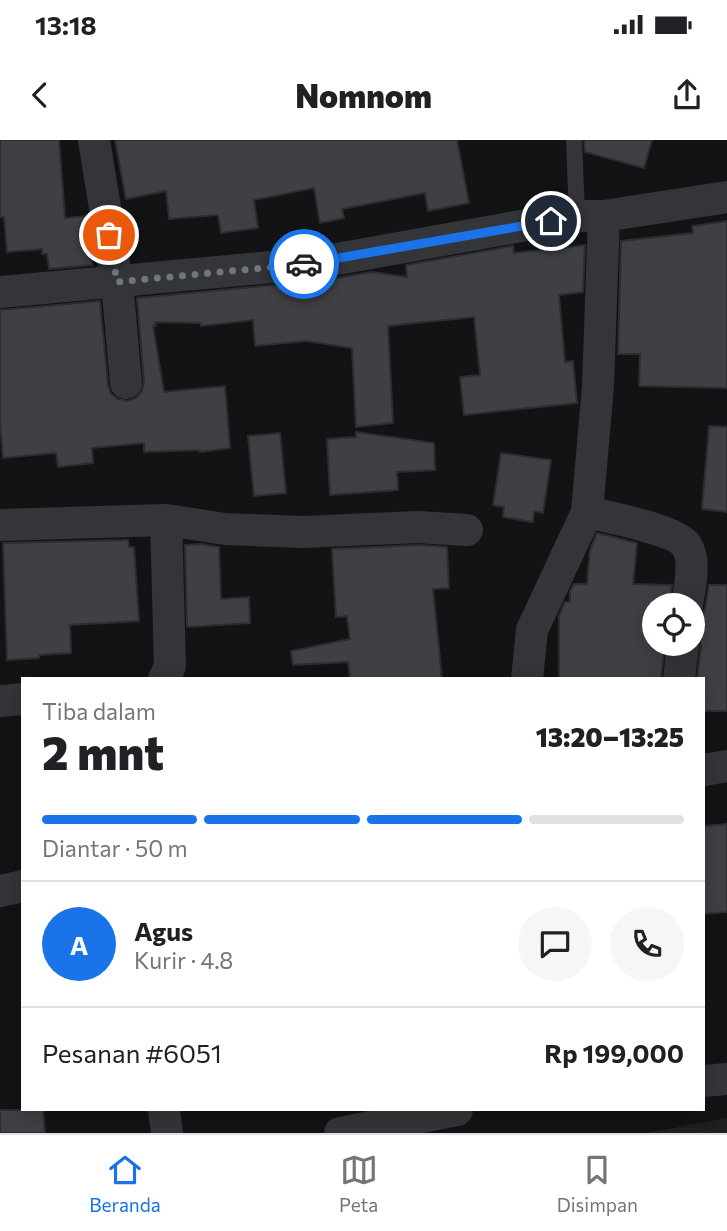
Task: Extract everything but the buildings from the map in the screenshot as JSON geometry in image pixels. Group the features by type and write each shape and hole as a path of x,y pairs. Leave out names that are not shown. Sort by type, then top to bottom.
{"street":[{"path":"94,140 117,282 126,383"},
{"path":"0,292 315,263 590,216 727,197"},
{"path":"527,677 532,630 587,512 598,386 590,216"},
{"path":"587,512 671,534 687,546 691,565 688,593"},
{"path":"0,524 166,520 225,529 303,532 418,527 467,530"},
{"path":"165,677 170,666 166,520"},
{"path":"679,677 682,656"},
{"path":"0,701 21,699"},
{"path":"705,770 727,766"},
{"path":"0,891 21,886"},
{"path":"705,1081 727,1079"},
{"path":"164,1111 167,1133"},
{"path":"340,1133 452,1111"}],"lane":[{"path":"574,140 590,216"}],"shaded area":[{"path":"727,1118 727,1133 645,1133"}],"way so far":[{"path":"109,235 117,282 304,264"}],"route":[{"path":"304,264 551,221"}]}
